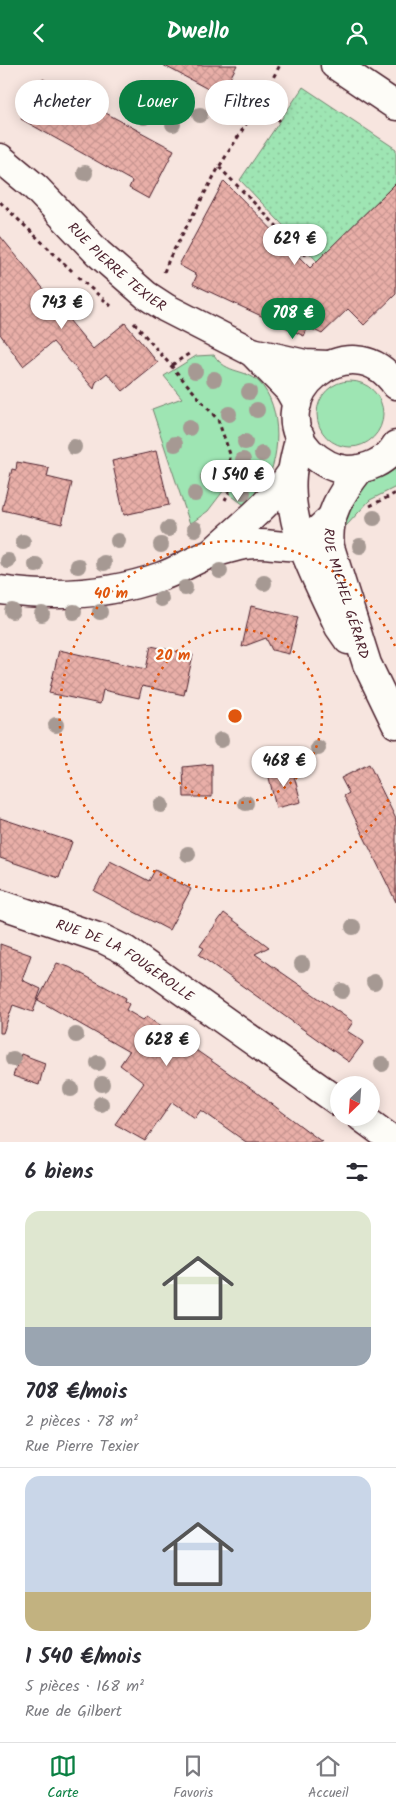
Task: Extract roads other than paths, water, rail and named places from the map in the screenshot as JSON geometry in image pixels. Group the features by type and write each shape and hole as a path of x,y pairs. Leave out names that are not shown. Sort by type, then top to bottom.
{"street":[{"path":"335,65 396,106"},
{"name":"RUE PIERRE TEXIER","path":"0,158 36,188 92,247 146,295 174,313 252,352 305,364 328,365 342,361 368,363 394,379"},
{"name":"RUE PIERRE TEXIER","path":"252,352 289,390 297,404"},
{"path":"328,365 308,381 297,404 296,420 300,436 308,449 318,459 331,466 345,470 360,469 378,462 395,448"},
{"name":"RUE MICHEL GÉRARD","path":"300,436 292,472 292,515 301,546 340,627 367,665"},
{"name":"RUE MICHEL GÉRARD","path":"360,469 338,499 330,519 328,533 330,547 367,665 396,724"},
{"path":"0,590 64,596 125,587 183,569 212,553 264,508 278,493 292,472"},
{"path":"212,553 254,544 278,547 301,546 330,519"},
{"name":"RUE DE LA FOUGEROLLE","path":"0,904 103,939 125,950 330,1096"},
{"path":"373,1126 395,1142"}]}
